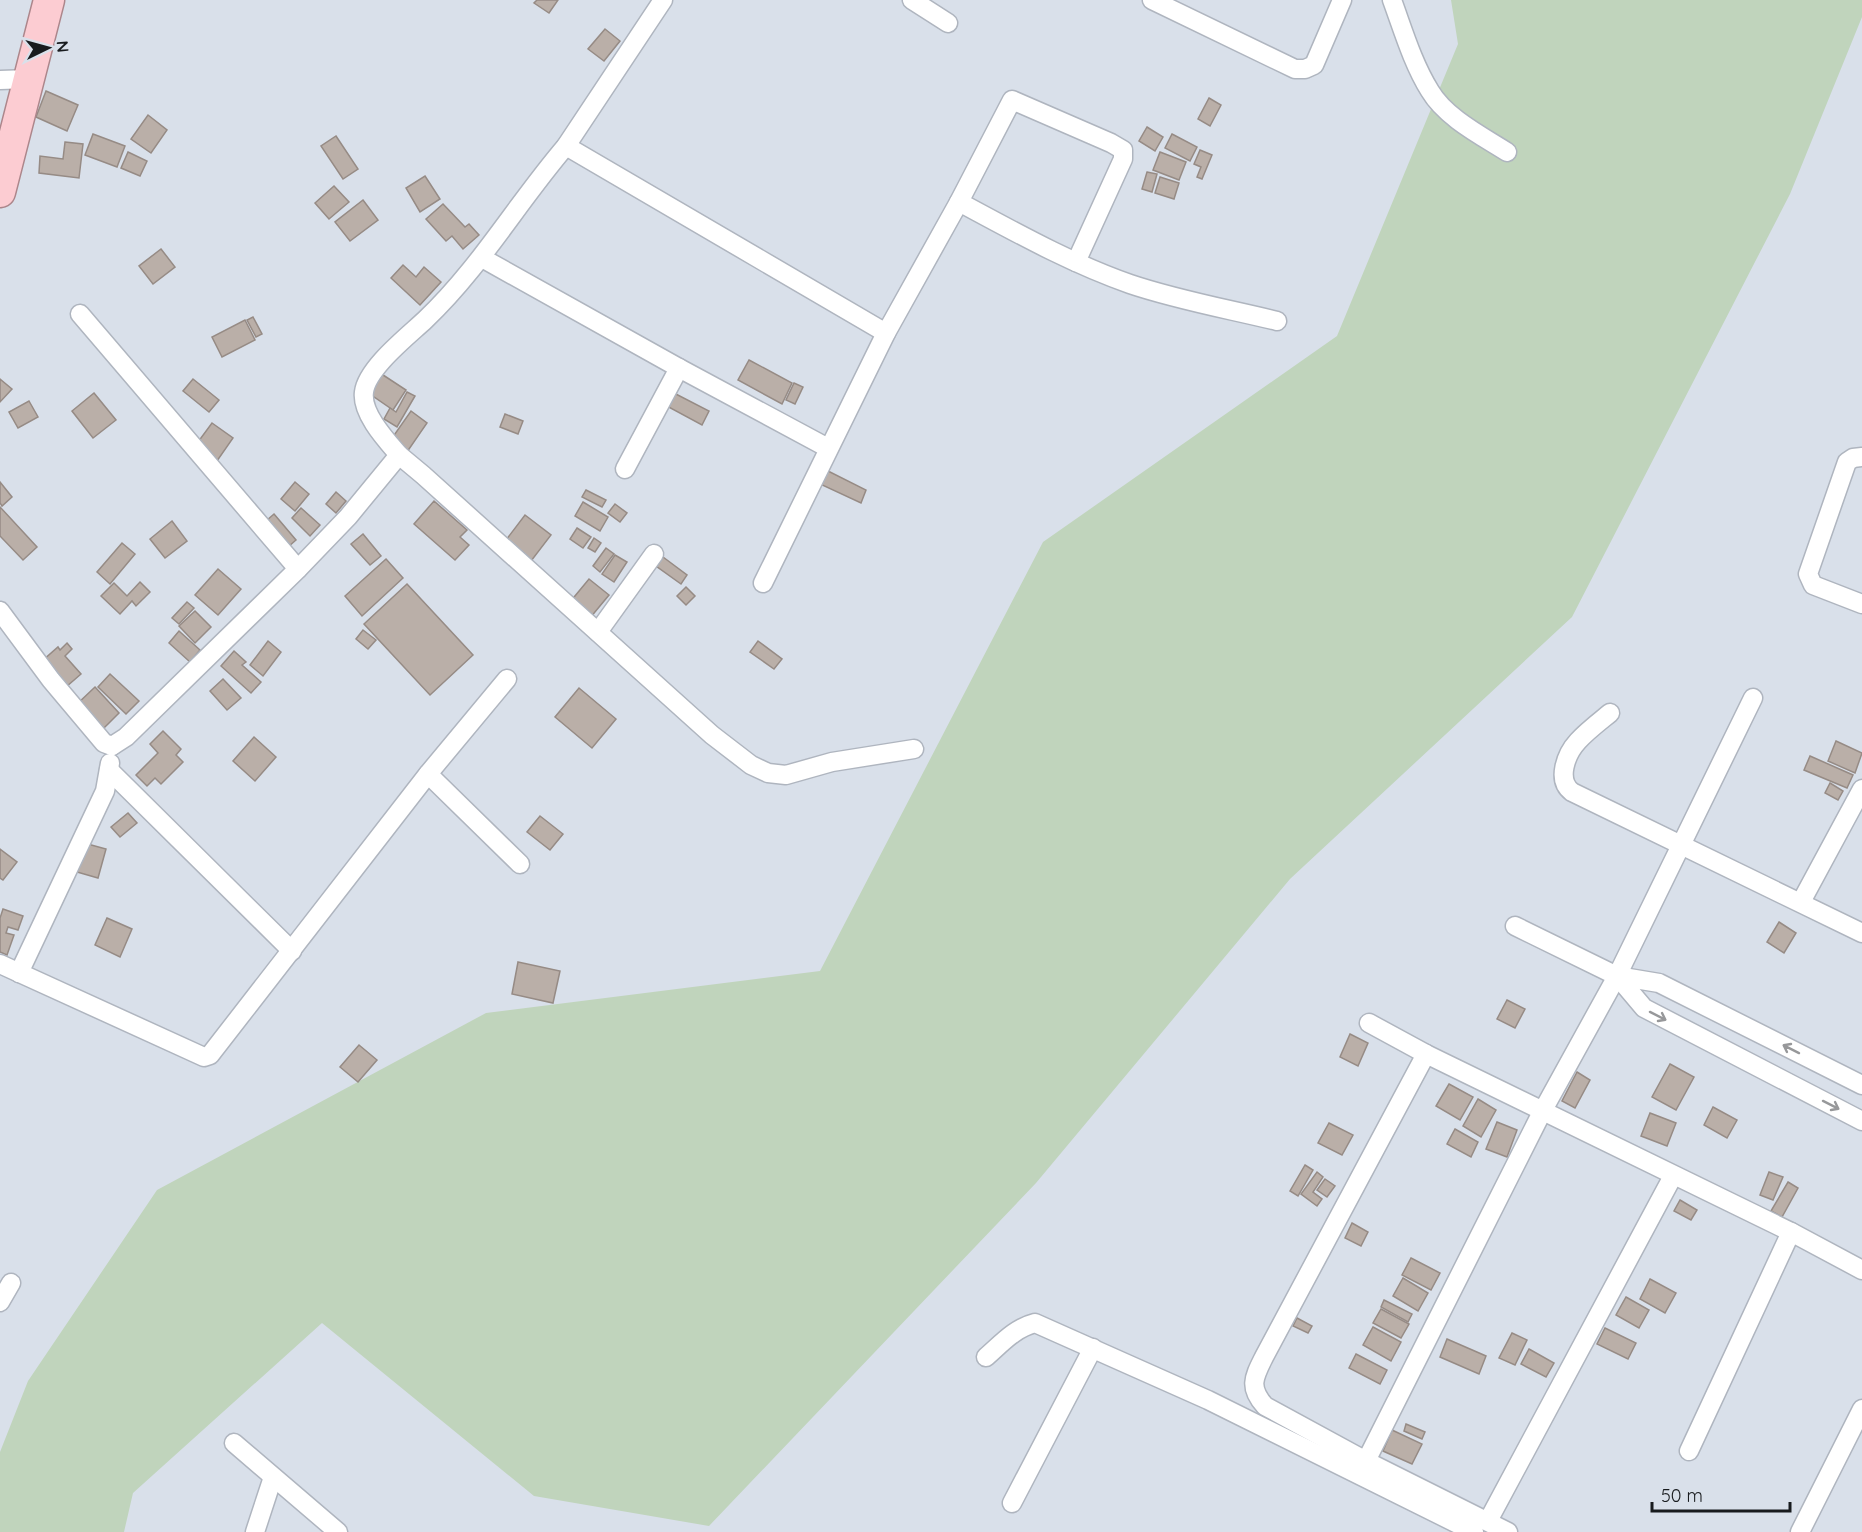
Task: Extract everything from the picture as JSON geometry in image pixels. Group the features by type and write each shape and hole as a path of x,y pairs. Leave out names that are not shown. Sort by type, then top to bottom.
{"highway":[{"path":"0,192 14,79 49,0"}],"street":[{"path":"663,0 566,146 482,258 441,306 396,345 367,383 363,393 365,406 372,420 399,455 712,735 751,765 768,773 786,775 832,762 914,750"},
{"path":"912,0 948,23"},
{"path":"1152,0 1295,69 1305,69 1314,65 1342,0"},
{"path":"1392,0 1406,39 1431,93 1462,124 1507,152"},
{"path":"764,583 886,333 959,202 1012,100 1123,150 1124,159 1076,262"},
{"path":"566,146 886,333"},
{"path":"959,202 1076,262 1154,292 1277,321"},
{"path":"482,258 828,448"},
{"path":"80,314 298,569"},
{"path":"625,469 679,368"},
{"path":"112,746 126,738 298,569 348,517 399,455"},
{"path":"1862,458 1853,458 1847,462 1808,574 1814,585 1862,604"},
{"path":"598,632 654,554"},
{"path":"0,611 51,680 104,743 112,746"},
{"path":"0,964 204,1057 214,1052 428,774 507,679"},
{"path":"1366,1461 1542,1112 1617,976 1679,845 1753,698"},
{"path":"1610,712 1577,742 1567,759 1563,778 1566,787 1679,845 1862,933"},
{"path":"19,973 105,791 112,746"},
{"path":"109,770 292,951"},
{"path":"428,774 520,864"},
{"path":"1801,903 1862,789"},
{"path":"1515,926 1617,976 1659,983 1862,1085"},
{"path":"1617,976 1644,1008 1862,1121"},
{"path":"1369,1023 1425,1054 1791,1232 1862,1270"},
{"path":"1425,1054 1264,1357 1256,1374 1254,1385 1257,1396 1265,1406 1481,1527"},
{"path":"1481,1527 1673,1176"},
{"path":"1689,1452 1791,1232"},
{"path":"0,1302 11,1283"},
{"path":"986,1357 1013,1333 1024,1326 1035,1323 1208,1400 1481,1527 1508,1532"},
{"path":"1012,1503 1093,1348"},
{"path":"1800,1532 1862,1409"},
{"path":"234,1443 338,1532"},
{"path":"255,1532 273,1477"}],"green space":[{"path":"1451,0 1862,0 1862,17 1790,194 1572,617 1290,879 1036,1183 709,1526 534,1496 322,1323 133,1493 124,1532 0,1532 0,1452 28,1381 157,1190 486,1013 820,971 1043,542 1337,336 1458,44"}],"building":[{"path":"537,0 558,0 549,13 534,3"},
{"path":"605,29 620,41 604,61 588,49"},
{"path":"46,91 78,105 67,131 36,117"},
{"path":"1209,98 1221,105 1210,126 1198,119"},
{"path":"148,115 167,130 151,153 131,139"},
{"path":"1147,127 1163,137 1155,151 1139,141"},
{"path":"93,134 125,146 117,167 85,155"},
{"path":"1172,134 1197,147 1190,161 1165,148"},
{"path":"336,136 358,169 343,179 321,146"},
{"path":"65,142 83,144 79,178 39,173 40,156 63,159"},
{"path":"1200,150 1212,155 1202,179 1197,177 1201,167 1194,164"},
{"path":"128,152 147,161 140,176 121,168"},
{"path":"1160,152 1186,162 1179,180 1153,170"},
{"path":"1147,172 1157,174 1152,192 1142,189"},
{"path":"425,176 440,199 420,212 406,188"},
{"path":"1160,177 1179,183 1174,199 1155,193"},
{"path":"334,186 349,202 329,219 315,203"},
{"path":"363,200 378,220 350,241 335,222"},
{"path":"443,204 465,227 469,224 479,235 463,249 452,236 446,241 426,219"},
{"path":"161,249 175,267 153,284 139,266"},
{"path":"403,265 416,277 424,267 441,282 420,305 391,278"},
{"path":"253,317 262,334 256,337 247,320"},
{"path":"245,320 255,340 222,357 212,337"},
{"path":"749,360 792,383 782,404 738,380"},
{"path":"380,373 406,390 393,410 367,392"},
{"path":"0,379 12,389 0,402"},
{"path":"193,379 219,400 209,412 183,391"},
{"path":"794,383 803,387 795,404 786,400"},
{"path":"670,391 709,411 702,425 663,404"},
{"path":"407,392 415,396 397,427 384,419 390,408 396,412"},
{"path":"94,393 116,420 93,438 72,411"},
{"path":"29,401 38,417 18,428 9,412"},
{"path":"411,411 427,423 407,452 390,441"},
{"path":"505,414 523,421 518,434 500,427"},
{"path":"212,423 233,438 217,461 195,446"},
{"path":"826,470 866,490 861,503 820,484"},
{"path":"0,482 12,497 2,506 0,503"},
{"path":"295,482 309,494 295,511 281,499"},
{"path":"586,490 606,500 602,507 582,497"},
{"path":"336,492 346,501 336,513 326,504"},
{"path":"434,501 467,530 460,537 469,545 455,560 414,524"},
{"path":"583,502 608,517 600,531 575,516"},
{"path":"615,504 627,513 620,522 608,513"},
{"path":"0,507 37,547 23,560 0,536"},
{"path":"301,508 320,525 310,536 292,518"},
{"path":"274,514 296,540 288,547 266,521"},
{"path":"525,515 551,535 528,565 519,558 524,553 506,540"},
{"path":"172,521 187,541 165,558 150,539"},
{"path":"577,528 591,537 583,548 570,539"},
{"path":"363,534 381,556 370,565 351,544"},
{"path":"594,538 601,543 595,552 588,548"},
{"path":"122,543 135,554 110,584 97,572"},
{"path":"606,548 614,554 600,572 593,566"},
{"path":"615,555 627,562 614,582 602,574"},
{"path":"663,557 687,575 681,584 656,566"},
{"path":"386,559 403,578 362,616 345,596"},
{"path":"218,569 241,589 218,615 195,595"},
{"path":"589,579 609,595 590,618 570,602"},
{"path":"140,582 150,592 136,606 132,601 120,614 101,596 114,583 127,596"},
{"path":"407,584 473,655 430,695 364,624"},
{"path":"686,587 695,596 686,605 677,596"},
{"path":"187,602 194,608 179,624 172,618"},
{"path":"195,611 211,627 195,643 179,626"},
{"path":"363,630 376,640 368,649 356,639"},
{"path":"179,631 200,650 190,662 169,643"},
{"path":"268,641 281,652 263,676 250,665"},
{"path":"758,641 782,659 774,669 750,652"},
{"path":"67,643 72,649 65,656 81,674 66,687 42,661 58,647 60,650"},
{"path":"234,651 246,662 242,665 261,682 251,693 221,666"},
{"path":"110,674 139,701 126,714 98,687"},
{"path":"223,679 241,698 227,710 210,691"},
{"path":"95,687 119,713 100,732 75,706"},
{"path":"579,688 616,719 592,748 555,717"},
{"path":"163,731 181,749 176,755 183,762 161,784 155,778 147,786 136,775 158,753 150,744"},
{"path":"254,737 276,757 255,781 233,761"},
{"path":"1836,741 1862,753 1855,773 1828,761"},
{"path":"1810,756 1853,775 1847,788 1804,770"},
{"path":"1830,783 1843,791 1838,800 1825,793"},
{"path":"128,813 137,823 120,837 111,827"},
{"path":"540,816 563,834 550,850 527,832"},
{"path":"84,843 106,849 98,878 77,872"},
{"path":"0,849 17,862 3,880 0,878"},
{"path":"3,909 23,916 18,930 8,927 6,933 14,935 7,955 0,952 0,918"},
{"path":"107,918 132,929 120,957 95,945"},
{"path":"1779,922 1796,933 1784,953 1767,942"},
{"path":"518,962 560,971 553,1003 512,994"},
{"path":"1507,1000 1525,1009 1515,1028 1497,1019"},
{"path":"1350,1034 1368,1043 1358,1066 1340,1057"},
{"path":"359,1045 377,1060 358,1082 340,1067"},
{"path":"1670,1064 1694,1077 1676,1110 1652,1097"},
{"path":"1577,1072 1590,1080 1575,1108 1562,1101"},
{"path":"1449,1084 1473,1097 1460,1120 1436,1106"},
{"path":"1478,1099 1496,1110 1481,1137 1463,1126"},
{"path":"1713,1107 1737,1120 1727,1138 1704,1125"},
{"path":"1650,1113 1676,1123 1667,1146 1641,1136"},
{"path":"1497,1122 1517,1130 1507,1157 1486,1149"},
{"path":"1329,1123 1353,1135 1342,1155 1318,1143"},
{"path":"1455,1129 1478,1142 1471,1157 1447,1144"},
{"path":"1305,1165 1313,1170 1298,1196 1290,1191"},
{"path":"1317,1172 1323,1177 1313,1192 1322,1199 1317,1206 1301,1194"},
{"path":"1769,1172 1783,1177 1773,1200 1760,1195"},
{"path":"1325,1179 1335,1186 1327,1197 1317,1190"},
{"path":"1788,1182 1798,1188 1782,1217 1771,1211"},
{"path":"1680,1200 1697,1210 1691,1220 1674,1211"},
{"path":"1352,1223 1368,1232 1361,1246 1345,1238"},
{"path":"1411,1258 1440,1273 1431,1290 1402,1275"},
{"path":"1403,1278 1428,1293 1418,1311 1393,1296"},
{"path":"1650,1279 1676,1293 1665,1313 1640,1299"},
{"path":"1626,1297 1649,1310 1639,1328 1616,1315"},
{"path":"1384,1300 1412,1314 1408,1322 1381,1307"},
{"path":"1381,1309 1409,1324 1401,1338 1373,1323"},
{"path":"1297,1318 1312,1326 1308,1333 1293,1326"},
{"path":"1373,1327 1401,1342 1391,1361 1363,1345"},
{"path":"1605,1328 1636,1343 1628,1359 1597,1344"},
{"path":"1512,1333 1527,1340 1515,1365 1499,1358"},
{"path":"1447,1339 1486,1356 1479,1374 1440,1357"},
{"path":"1529,1349 1554,1363 1546,1377 1521,1364"},
{"path":"1356,1354 1387,1370 1380,1384 1349,1368"},
{"path":"1406,1424 1425,1432 1422,1439 1404,1431"},
{"path":"1392,1430 1422,1444 1412,1464 1383,1451"}]}
